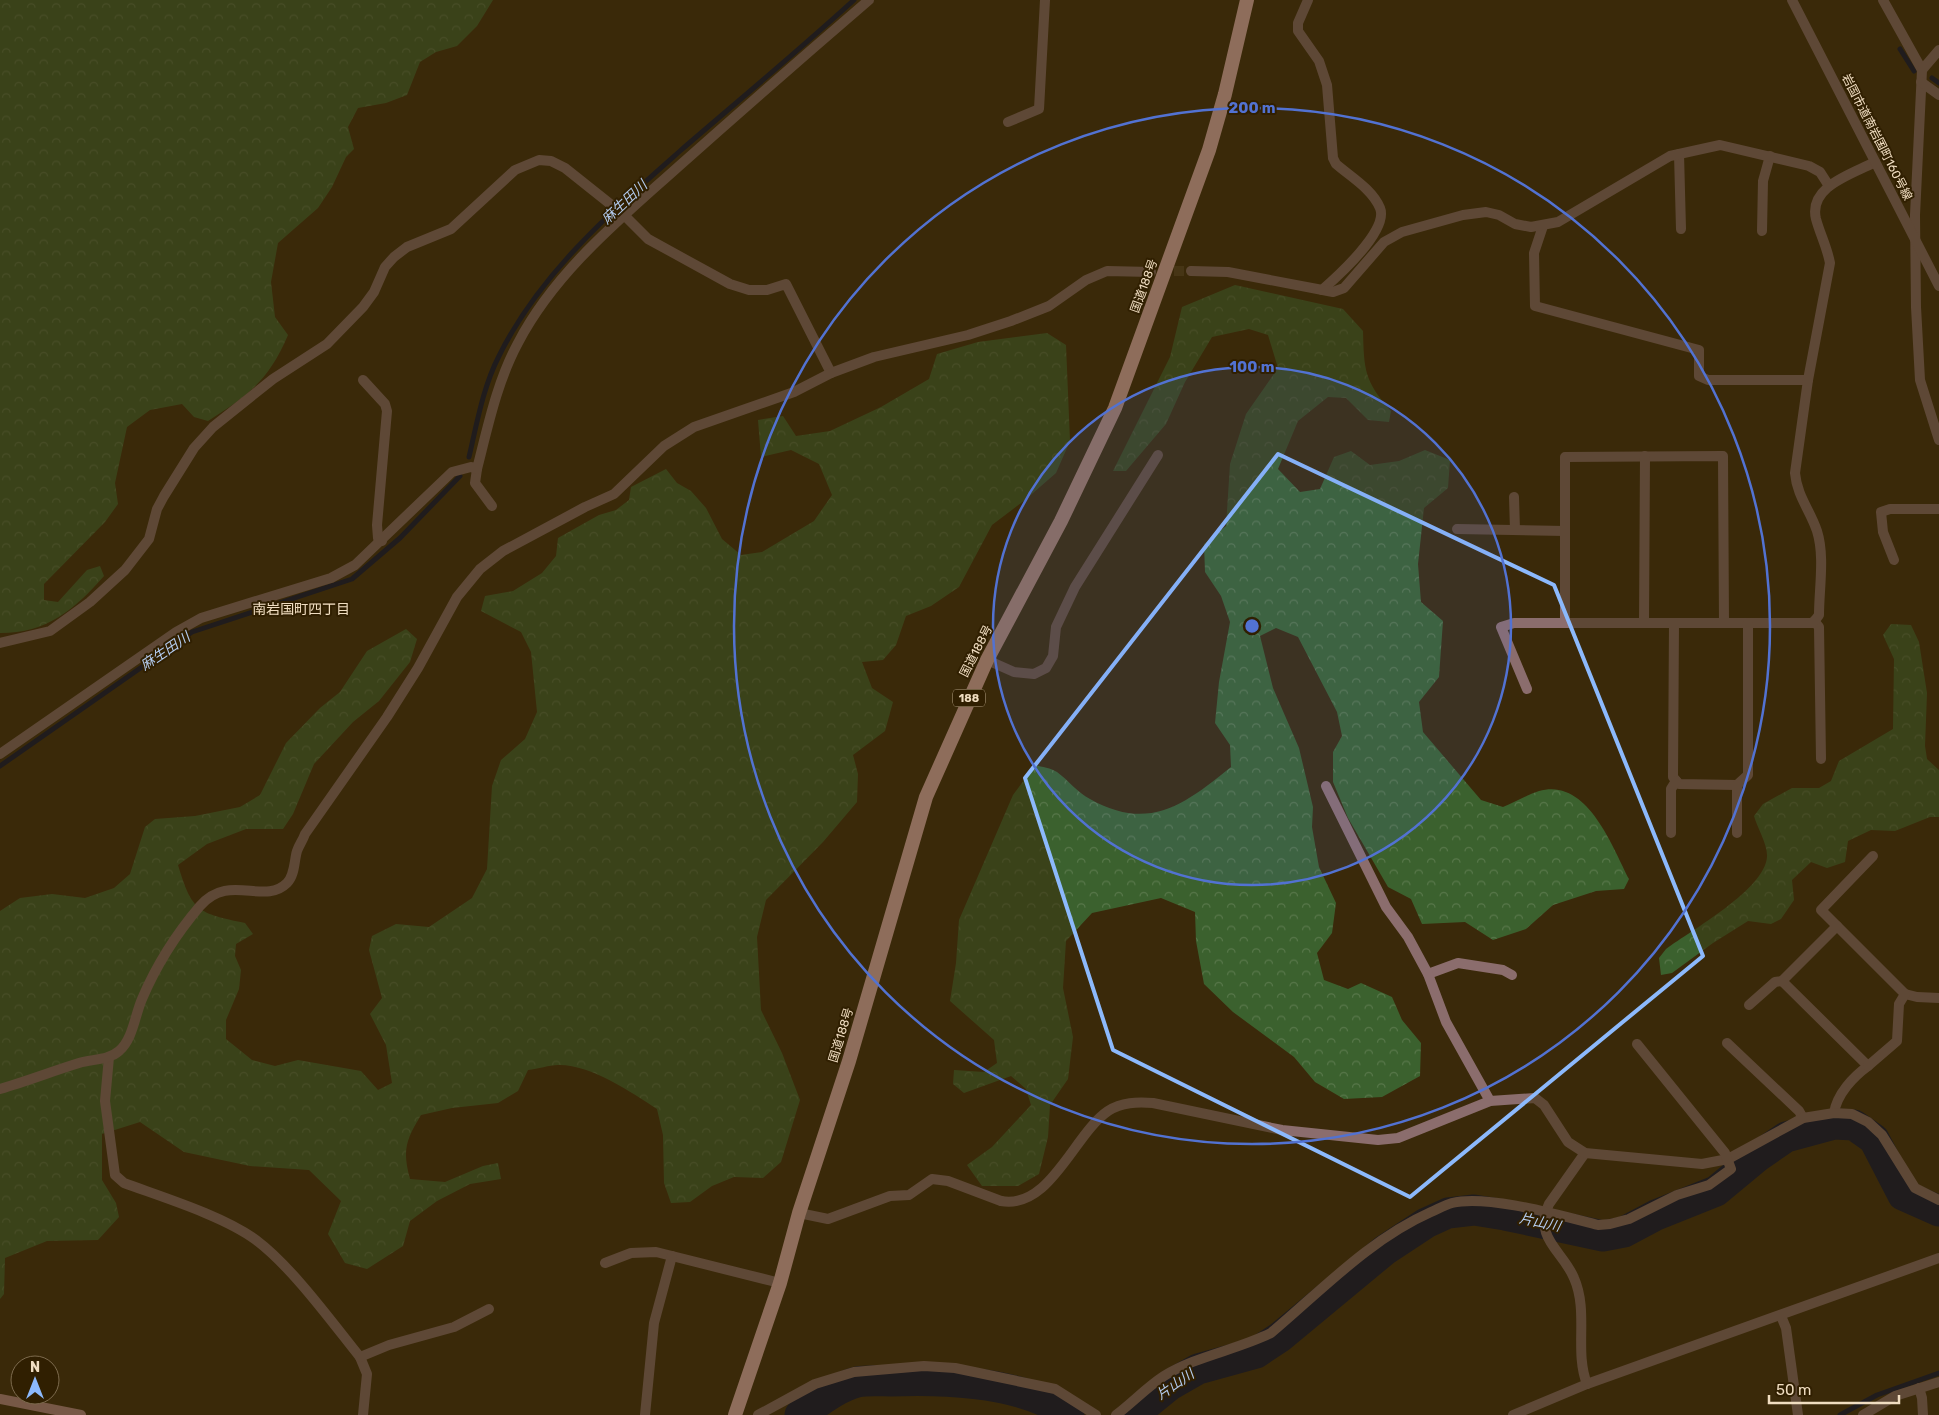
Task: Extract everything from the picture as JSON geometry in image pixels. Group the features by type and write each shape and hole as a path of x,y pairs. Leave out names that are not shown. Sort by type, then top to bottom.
{"highway":[{"name":"国道188号","path":"735,1415 780,1283 799,1214 849,1061 926,797 987,660 1061,521 1116,408 1209,150 1225,94 1247,0"}],"main road":[{"path":"0,1399 81,1415"}],"street":[{"path":"492,506 475,483 477,469 502,377 518,342 542,303 576,262 624,215 869,0"},
{"path":"1008,122 1039,109 1045,0"},
{"path":"1308,0 1298,23 1298,31 1319,61 1327,85 1333,158 1336,164 1373,195 1381,210 1379,225 1367,244 1322,290"},
{"name":"岩国市道南岩国町160号線","path":"1792,0 1939,286"},
{"path":"1883,0 1922,70 1916,240 1916,307 1920,380 1939,440"},
{"path":"1922,70 1939,50"},
{"path":"1921,82 1939,95"},
{"path":"1191,271 1228,272 1333,292 1344,288 1384,242 1402,232 1463,215 1486,212 1499,215 1515,224 1531,227 1558,222 1670,156 1720,145 1809,166 1820,172 1829,186"},
{"path":"1679,154 1681,229"},
{"path":"1762,231 1763,181 1770,156"},
{"path":"0,643 50,632 90,602 125,570 149,539 157,509 164,496 194,448 213,427 273,379 327,344 363,307 374,292 386,267 407,247 451,229 515,170 533,162 551,161 565,168 624,215 648,239 730,284 749,290 767,290 786,284 831,373"},
{"path":"1527,690 1500,628 1514,623 1812,623 1819,615 1820,547 1817,530 1796,487 1795,474 1808,380 1830,264 1828,250 1814,211 1817,200 1829,186 1875,162"},
{"path":"1543,226 1534,253 1535,306 1698,350 1699,376 1708,380 1808,380"},
{"path":"0,1089 80,1063 109,1057 118,1051 126,1042 141,1001 154,973 201,904 212,895 225,889 263,892 276,891 287,884 292,877 297,852 306,834 387,717 418,668 457,597 480,569 504,551 585,507 614,494 664,446 694,427 794,392 831,373 874,357 968,335 1011,321 1049,306 1086,280 1107,271 1151,272"},
{"path":"363,380 385,404 387,411 377,525 378,538 382,541"},
{"path":"987,660 1014,672 1034,674 1046,668 1053,656 1056,627 1075,587 1158,455"},
{"path":"1565,623 1565,456 1723,456 1724,623"},
{"path":"1644,623 1645,456"},
{"path":"0,754 176,632 201,618 331,578 355,565 452,472 471,468 477,469"},
{"path":"1514,497 1515,530"},
{"path":"1894,560 1883,532 1881,512 1890,509 1939,509"},
{"path":"1457,529 1565,531"},
{"path":"1814,621 1819,627 1821,759"},
{"path":"1674,623 1673,777 1679,784 1736,785 1748,775 1748,623"},
{"path":"1671,833 1671,789 1676,780"},
{"path":"1736,785 1737,833"},
{"path":"1326,786 1386,907 1408,937 1428,974 1446,1022 1490,1100"},
{"path":"1873,856 1821,910 1905,994 1917,997 1939,998"},
{"path":"1750,1006 1775,982 1782,981 1837,926"},
{"path":"1428,974 1458,963 1503,970 1512,975"},
{"path":"1782,981 1868,1066"},
{"path":"1834,1113 1835,1105 1854,1077 1897,1040 1899,1004 1905,994"},
{"path":"1726,1043 1799,1111 1803,1118"},
{"path":"1116,1415 1164,1376 1188,1364 1257,1340 1271,1333 1384,1237 1409,1222 1452,1203 1476,1201 1598,1225 1610,1224 1629,1220 1677,1195 1709,1185 1731,1170 1725,1152 1637,1044"},
{"path":"109,1057 105,1101 115,1175 124,1183 236,1228 256,1240 276,1257 360,1356 367,1374 363,1415"},
{"path":"799,1214 828,1220 890,1196 909,1195 932,1179 948,1181 1013,1203 1031,1195 1049,1181 1092,1124 1109,1110 1131,1102 1153,1103 1282,1130 1378,1140 1398,1138 1490,1100 1535,1098 1544,1105 1568,1142 1585,1153 1702,1164 1728,1160 1803,1118 1834,1113 1852,1114 1868,1122 1882,1135 1915,1188 1939,1200"},
{"path":"1585,1153 1545,1214 1543,1228 1574,1278 1580,1304 1580,1347 1586,1384"},
{"path":"605,1263 631,1253 656,1252 780,1283"},
{"path":"645,1415 654,1323 672,1256"},
{"path":"1513,1415 1586,1384 1781,1316 1939,1258"},
{"path":"360,1356 389,1345 454,1328 489,1309"},
{"path":"1781,1316 1786,1328 1798,1415"},
{"path":"758,1415 816,1384 854,1372 924,1366 955,1368 1054,1389 1096,1415"},
{"path":"1863,1415 1895,1396 1939,1382"},
{"path":"1919,1388 1922,1398 1923,1415"}],"highlighted area":[{"path":"1278,454 1554,585 1703,956 1410,1197 1113,1050 1025,778"}],"green space":[{"path":"0,0 493,0 477,26 457,46 436,52 420,62 407,95 386,103 358,108 348,127 354,149 346,157 332,187 318,208 278,243 271,282 275,317 288,335 281,351 265,375 246,395 208,421 194,417 182,404 150,410 127,427 115,483 118,504 105,522 44,584 44,600 58,602 87,570 100,566 104,576 70,609 46,624 17,632 0,633"},
{"path":"1235,285 1343,309 1363,331 1367,374 1375,391 1391,411 1389,422 1368,420 1346,398 1328,397 1298,421 1278,469 1300,492 1320,489 1334,457 1351,451 1370,465 1399,461 1425,450 1450,460 1448,488 1424,508 1418,564 1421,602 1443,621 1439,677 1419,702 1423,732 1481,800 1503,807 1539,791 1556,789 1571,794 1596,817 1615,849 1629,879 1624,889 1596,891 1553,905 1526,929 1493,940 1465,922 1422,924 1411,899 1388,887 1348,818 1333,782 1333,752 1342,736 1337,712 1298,637 1276,628 1260,636 1273,688 1299,748 1313,807 1312,827 1319,867 1336,903 1332,933 1317,953 1324,980 1348,989 1361,983 1392,997 1402,1020 1421,1043 1420,1076 1382,1097 1344,1099 1315,1082 1294,1057 1233,1012 1204,984 1196,941 1195,912 1161,898 1092,913 1066,941 1063,988 1073,1037 1068,1079 1050,1105 1048,1137 1039,1174 1018,1186 982,1186 967,1165 992,1147 1031,1105 1026,1089 1011,1076 964,1093 953,1084 954,1070 984,1072 997,1063 994,1040 950,1001 956,963 959,920 1013,795 1035,765 1055,771 1085,796 1111,809 1130,813 1148,813 1165,810 1181,803 1231,767 1230,745 1215,723 1219,682 1230,622 1221,596 1205,572 1204,544 1226,526 1230,464 1246,414 1278,368 1268,335 1249,329 1212,337 1185,382 1166,424 1126,471 1113,471 1170,357 1182,307"},
{"path":"1047,333 1066,345 1070,441 1056,473 992,525 959,587 931,606 906,616 896,645 883,660 862,662 872,688 893,702 885,731 853,755 858,774 857,802 823,842 766,900 757,937 761,1010 782,1053 800,1100 781,1162 763,1178 734,1177 712,1186 690,1202 671,1203 664,1183 663,1135 657,1109 610,1080 583,1069 558,1065 528,1070 518,1091 498,1103 452,1108 421,1115 412,1131 407,1146 406,1160 410,1179 445,1182 483,1166 498,1163 501,1179 470,1184 437,1201 410,1221 403,1246 367,1269 345,1263 328,1234 341,1201 309,1170 250,1166 184,1152 140,1122 102,1134 102,1180 116,1203 119,1217 98,1240 47,1241 5,1258 4,1294 0,1299 0,911 20,898 52,894 85,898 114,888 130,874 145,827 155,819 195,816 240,807 260,795 286,743 320,708 340,692 367,651 406,629 417,639 410,662 379,701 353,722 314,764 293,814 283,829 246,829 207,844 178,865 188,892 199,908 207,913 245,923 253,934 236,944 235,956 241,970 239,989 226,1020 226,1039 252,1060 275,1066 298,1060 361,1071 378,1090 392,1083 386,1045 370,1014 382,998 369,950 372,936 396,924 429,927 472,898 487,869 492,786 501,760 525,739 537,712 531,652 521,632 481,611 485,596 513,591 542,573 556,556 558,538 599,515 616,510 629,500 631,487 666,469 677,483 691,491 706,508 722,539 741,555 762,552 814,521 832,495 819,464 791,450 761,457 758,420 783,416 796,436 830,431 881,407 929,379 937,354 978,342"},
{"path":"1891,624 1911,625 1919,642 1927,693 1925,746 1927,759 1939,770 1939,817 1930,817 1895,831 1871,830 1848,841 1845,862 1827,868 1811,862 1792,880 1794,900 1781,919 1771,924 1748,921 1713,943 1672,973 1661,975 1659,958 1666,949 1709,920 1741,895 1754,882 1763,869 1767,852 1754,816 1763,804 1792,788 1819,788 1831,781 1839,761 1893,729 1894,659 1883,635"}],"waterway":[{"name":"麻生田川","path":"469,457 481,405 493,368 516,326 556,270 629,197 854,0"},
{"path":"1900,49 1914,71"},
{"path":"1932,78 1939,83"},
{"name":"麻生田川","path":"0,766 192,632 352,579 400,538 460,476"},
{"name":"片山川","path":"1133,1415 1170,1385 1198,1369 1256,1353 1280,1337 1385,1250 1426,1223 1448,1213 1474,1210 1603,1236 1624,1232 1656,1215 1716,1191 1757,1157 1786,1137 1834,1124 1854,1125 1874,1139 1903,1195 1939,1211"},
{"path":"1840,1415 1877,1395 1939,1373"},
{"name":"片山川","path":"800,1415 834,1392 857,1382 869,1381 959,1382 1007,1389 1030,1395 1051,1404 1069,1415"}],"tunnel":[{"path":"1159,271 1191,271"}],"district":[{"name":"南岩国町四丁目","path":"301,609"}]}
